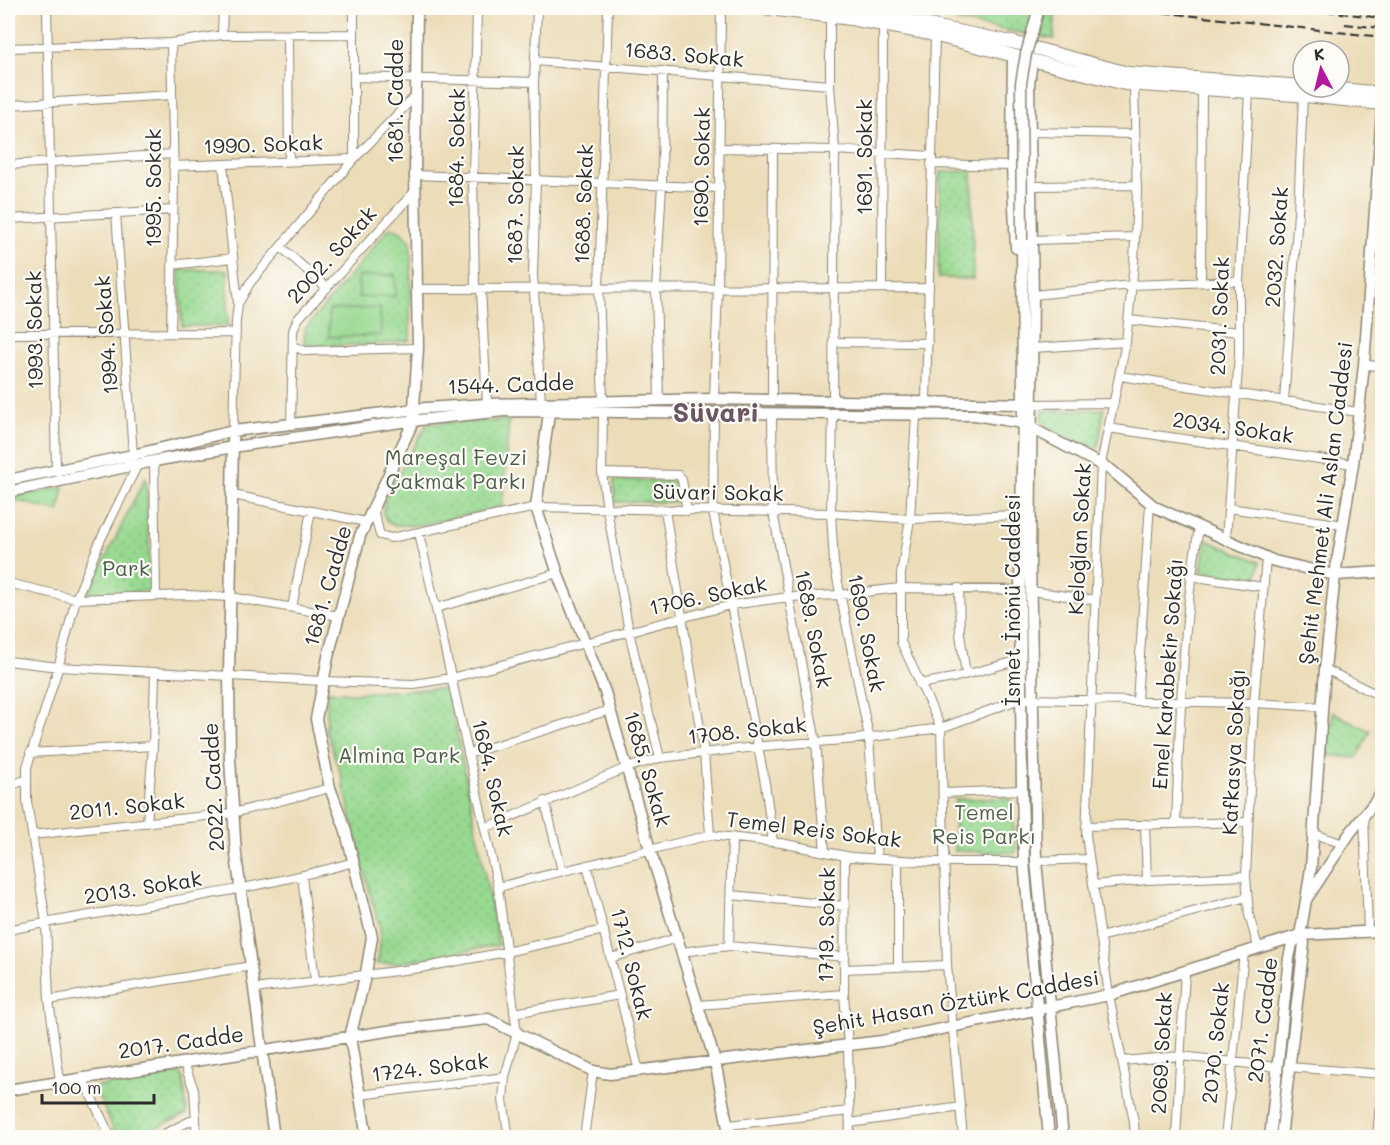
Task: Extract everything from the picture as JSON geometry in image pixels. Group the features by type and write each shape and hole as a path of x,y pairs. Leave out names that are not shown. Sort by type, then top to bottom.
{"main road":[{"path":"760,8 877,14 1016,44 1034,55 1134,85 1249,92 1291,91"},
{"path":"833,12 1013,57 1034,55 1128,73 1291,90"},
{"path":"1013,57 1016,44"},
{"path":"1351,90 1383,93"},
{"path":"1351,99 1383,104"}],"street":[{"name":"1993. Sokak","path":"47,8 56,471"},
{"path":"222,35 223,8"},
{"path":"354,8 354,159"},
{"name":"1681. Cadde","path":"367,1137 350,1037 366,973 372,937 345,828 330,788 316,719 323,681 360,536 413,422 418,348 417,8"},
{"name":"1684. Sokak","path":"477,8 473,177 478,288 487,404"},
{"name":"1687. Sokak","path":"537,8 534,82 536,180 534,288 540,403"},
{"name":"1688. Sokak","path":"608,8 599,289 603,408 602,472 629,632 660,758"},
{"name":"1690. Sokak","path":"714,399 721,148 721,8"},
{"path":"1039,8 1026,54 1021,83 1026,240 1135,237"},
{"path":"833,12 830,85 835,150 833,400"},
{"name":"1691. Sokak","path":"882,288 883,25"},
{"path":"8,48 171,43 222,35 353,34"},
{"path":"288,35 289,161"},
{"path":"926,401 935,36"},
{"name":"1995. Sokak","path":"171,43 173,154 171,333"},
{"name":"İsmet İnönü Caddesi","path":"1034,55 1029,84 1030,186 1022,284 1028,405 1032,429 1032,699 1036,861 1049,1137"},
{"name":"İsmet İnönü Caddesi","path":"1013,57 1012,166 1017,260 1022,284"},
{"name":"1683. Sokak","path":"535,61 830,85"},
{"path":"659,401 656,289 662,185 663,71"},
{"path":"354,77 534,82"},
{"name":"Keloğlan Sokak","path":"1134,85 1137,185 1132,285 1126,342 1101,464 1086,825 1109,995 1135,1137"},
{"path":"1201,282 1202,90"},
{"name":"2031. Sokak","path":"1226,540 1234,446 1239,281 1249,92"},
{"path":"238,304 250,283 354,159 416,94"},
{"path":"8,105 172,96"},
{"name":"2032. Sokak","path":"1284,401 1298,213 1303,99"},
{"name":"Şehit Mehmet Ali Aslan Caddesi","path":"1306,900 1335,575 1353,464 1364,365 1379,201 1383,111"},
{"path":"1030,132 1135,134"},
{"path":"721,148 835,150 1012,166"},
{"path":"772,399 773,149"},
{"name":"1990. Sokak","path":"8,165 173,154"},
{"name":"1990. Sokak","path":"173,166 354,159"},
{"path":"223,164 238,304 233,431"},
{"path":"416,175 720,188"},
{"path":"1030,186 1137,185"},
{"name":"2002. Sokak","path":"291,425 292,346 293,331 297,320 416,190"},
{"path":"8,219 173,210"},
{"name":"1994. Sokak","path":"116,213 136,460"},
{"name":"İsmet İnönü Caddesi","path":"1026,240 1033,295 1033,348 1028,405 1022,423 1020,515 1020,699 1024,862 1063,1137"},
{"path":"280,247 327,288"},
{"path":"172,265 233,258"},
{"path":"1033,295 1132,285 1239,281"},
{"path":"417,289 929,288"},
{"path":"1129,321 1239,332"},
{"path":"8,334 236,333"},
{"path":"832,342 928,343"},
{"path":"1033,348 1126,342"},
{"path":"292,346 305,351 418,348"},
{"path":"1364,365 1383,366"},
{"path":"1120,376 1359,412"},
{"name":"1544. Cadde","path":"8,480 56,471 136,460 154,460 233,447 504,411 549,413 659,401 714,399 926,401 1028,405"},
{"name":"1544. Cadde","path":"8,492 136,460 233,431 414,409 487,404 540,403 714,413 975,415 1022,423"},
{"path":"1028,405 1114,403"},
{"name":"1685. Sokak","path":"549,413 536,507 558,573 610,710 650,850 715,1061 730,1137"},
{"path":"714,413 713,511 765,783 773,842"},
{"name":"1689. Sokak","path":"772,413 773,512 816,742 825,852"},
{"name":"1690. Sokak","path":"833,413 831,513 834,563 869,737 877,859"},
{"path":"916,415 910,519 900,588 901,642 941,728 947,965 963,1137"},
{"path":"1022,423 1112,470 1150,503 1266,558 1335,575 1383,572"},
{"name":"2034. Sokak","path":"1108,428 1353,464"},
{"name":"2022. Cadde","path":"233,431 229,675 233,813 236,855 274,1137"},
{"path":"60,1080 49,1000 46,922 27,802 30,753 59,667 76,599 136,460"},
{"path":"154,460 156,596"},
{"path":"602,472 679,475 682,480 687,511"},
{"path":"233,495 366,522"},
{"path":"1137,701 1150,503"},
{"name":"Süvari Sokak","path":"376,504 375,513 380,535 391,537 536,507 831,513 910,519 1020,515"},
{"path":"1229,508 1344,525"},
{"path":"665,510 704,753 711,835"},
{"path":"292,607 311,511"},
{"name":"Emel Karabekir Sokağı","path":"1176,824 1181,702 1190,576 1199,528"},
{"name":"1684. Sokak","path":"419,533 498,887 517,1033"},
{"name":"Kafkasya Sokağı","path":"1258,947 1248,915 1246,876 1254,703 1266,558"},
{"path":"436,608 558,573"},
{"path":"1190,576 1263,587"},
{"path":"8,583 76,599 186,595 231,597 339,616"},
{"name":"1706. Sokak","path":"8,662 59,667 414,684 451,678 731,605 789,597 840,595 900,588 1020,590"},
{"path":"959,588 960,634 966,674"},
{"path":"1031,591 1095,600"},
{"path":"920,684 1020,660"},
{"path":"1325,669 1383,697"},
{"path":"147,823 153,746 155,672"},
{"path":"1020,699 1254,703 1322,707"},
{"name":"1708. Sokak","path":"485,828 626,768 660,758 941,728 1020,699"},
{"path":"468,754 610,710"},
{"path":"30,753 153,746"},
{"path":"8,787 27,779"},
{"name":"2011. Sokak","path":"32,835 233,813 330,788"},
{"path":"943,793 1022,790"},
{"path":"1300,934 1306,900 1364,814 1383,793"},
{"path":"545,801 562,871"},
{"path":"1364,814 1368,931"},
{"path":"1086,825 1248,822"},
{"path":"1145,824 1147,880"},
{"path":"1312,833 1343,844"},
{"name":"Temel Reis Sokak","path":"498,887 711,835 773,842 845,856 877,859 1024,862"},
{"path":"729,946 732,838"},
{"name":"1719. Sokak","path":"845,856 844,994 848,1045 850,1137"},
{"path":"1036,861 1089,859"},
{"path":"898,860 898,967"},
{"name":"2013. Sokak","path":"8,930 194,899 302,877 354,862"},
{"name":"1712. Sokak","path":"587,865 639,1071"},
{"path":"1093,885 1147,880 1246,876"},
{"path":"302,877 315,980"},
{"path":"731,895 845,906"},
{"path":"1100,937 1246,897"},
{"path":"254,988 420,968 604,930"},
{"name":"Şehit Hasan Öztürk Caddesi","path":"350,1037 488,1019 593,1071 610,1074 882,1041 1109,995 1300,934 1383,931"},
{"name":"2071. Cadde","path":"1269,1137 1304,943 1300,934"},
{"path":"611,958 677,938"},
{"path":"681,952 729,946 845,957"},
{"name":"2070. Sokak","path":"1225,1137 1244,952"},
{"path":"844,969 947,965"},
{"path":"49,1000 251,966"},
{"name":"2069. Sokak","path":"1176,1137 1185,971"},
{"path":"698,1005 844,994"},
{"path":"514,1013 620,995"},
{"path":"509,1137 503,1100 517,1033"},
{"name":"2017. Cadde","path":"11,1090 60,1080 350,1037"},
{"path":"1122,1061 1180,1056 1282,1067 1383,1074"},
{"path":"184,1063 194,1090 197,1137"},
{"name":"2071. Cadde","path":"1281,1137 1282,1067"},
{"path":"584,1137 593,1071"},
{"path":"82,1077 111,1137"},
{"name":"1724. Sokak","path":"360,1095 506,1077"},
{"path":"1377,1137 1383,1080"},
{"path":"850,1123 961,1107"},
{"path":"729,1125 849,1111"},
{"path":"156,1137 196,1118"}],"green space":[{"path":"943,8 1016,8 1055,12 1054,39 943,19"},
{"path":"972,171 973,279 938,278 940,172"},
{"path":"390,227 397,229 411,241 410,340 383,344 310,346 304,343 305,329"},
{"path":"179,270 228,270 228,326 182,326"},
{"path":"395,275 395,296 359,297 358,276"},
{"path":"380,308 381,335 329,337 329,310"},
{"path":"1104,409 1098,448 1061,434 1042,420 1043,411"},
{"name":"Mareşal Fevzi Çakmak Parkı","path":"509,420 502,507 422,525 393,525 386,521 383,511 386,495 427,424"},
{"name":"Park","path":"146,476 151,591 88,594"},
{"path":"614,480 678,481 680,502 615,502"},
{"path":"64,487 59,512 8,498"},
{"path":"1206,540 1260,562 1256,581 1201,571"},
{"name":"Almina Park","path":"448,688 499,945 396,963 377,964 380,926 341,775 326,730 328,691 353,693"},
{"path":"1333,712 1370,731 1357,758 1326,755"},
{"name":"Temel Reis Parkı","path":"1011,798 1016,853 954,851 955,799"},
{"path":"180,1073 183,1078 187,1114 136,1137 117,1137 94,1087"}],"railway":[{"path":"1123,8 1382,37"},
{"path":"1299,8 1382,18"},
{"path":"1345,24 1382,28"}],"district":[{"name":"Süvari","path":"716,413"}]}
